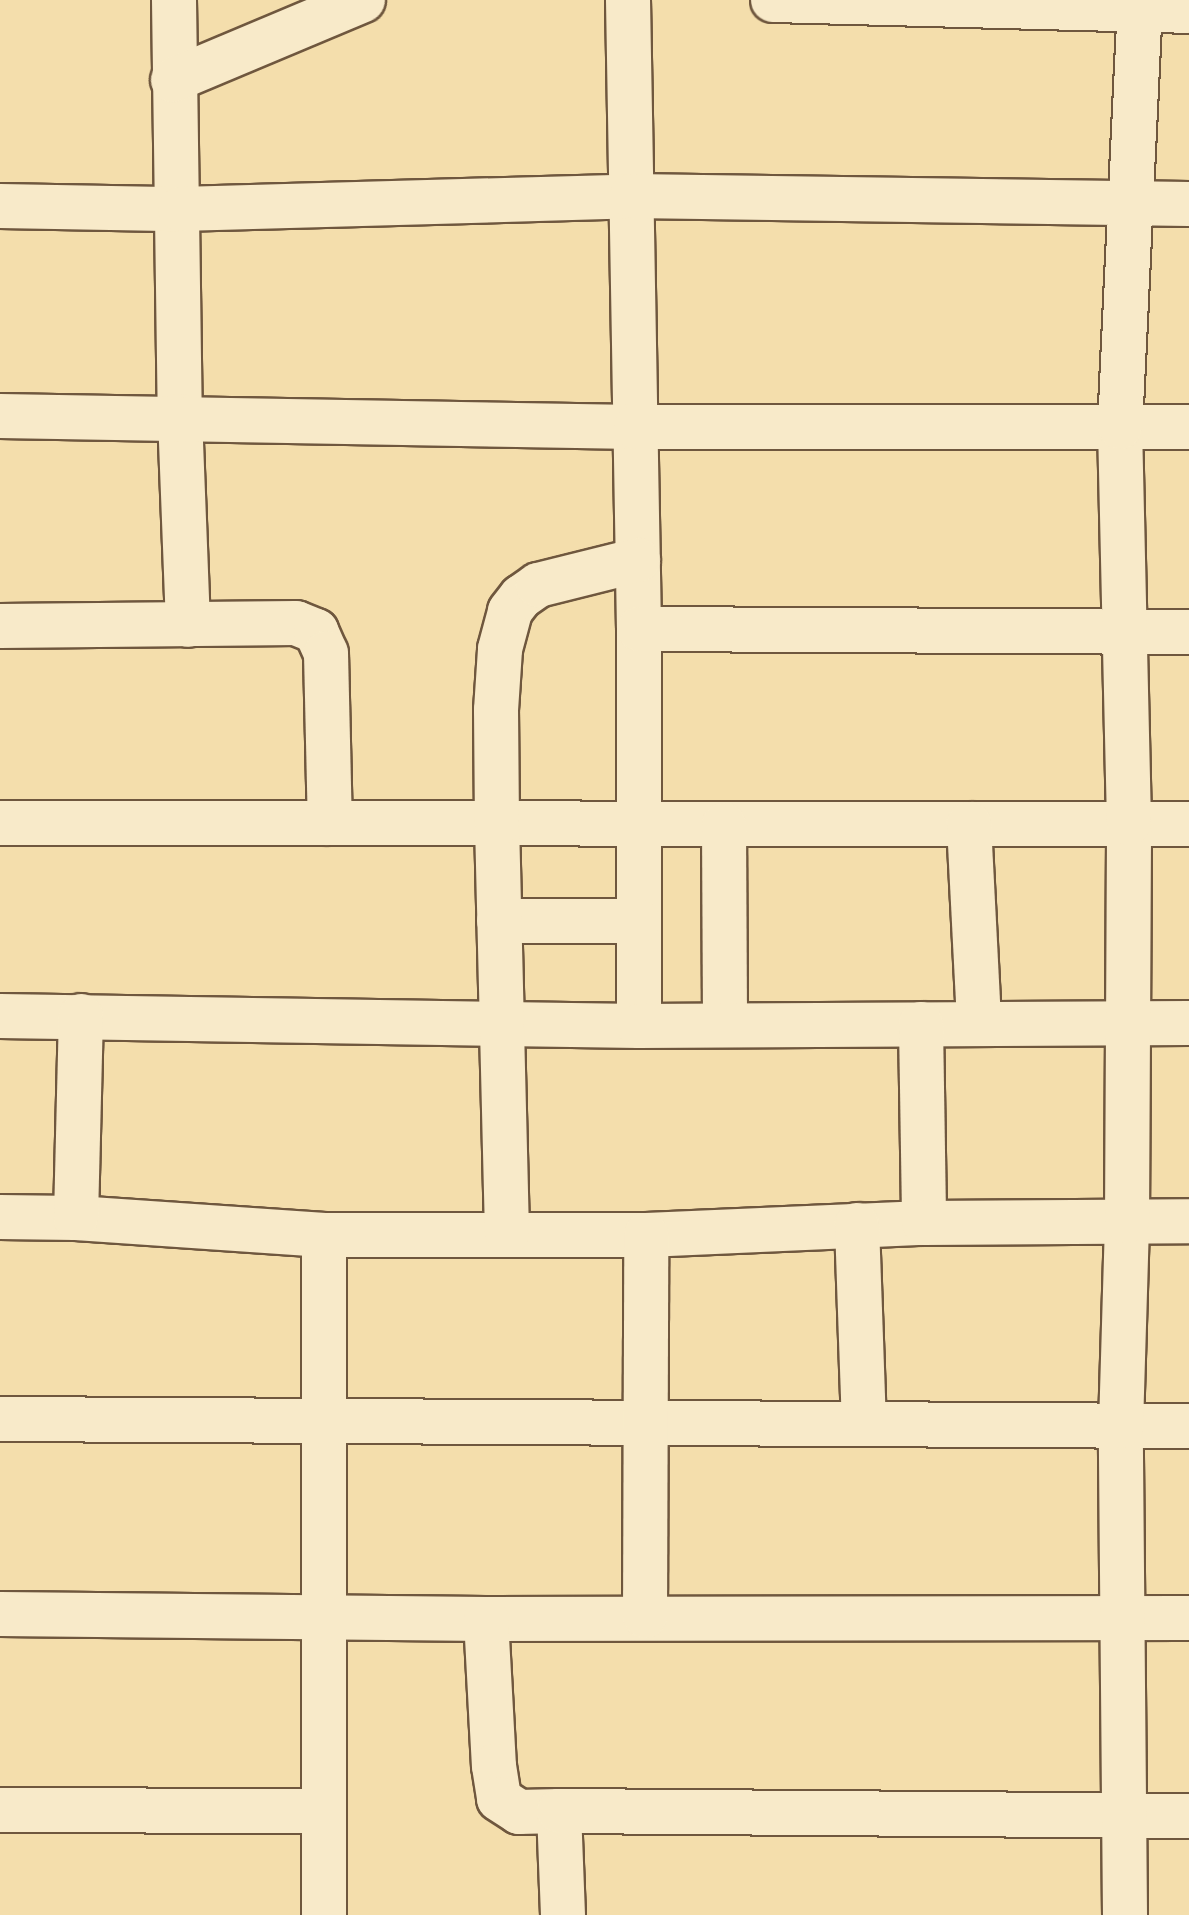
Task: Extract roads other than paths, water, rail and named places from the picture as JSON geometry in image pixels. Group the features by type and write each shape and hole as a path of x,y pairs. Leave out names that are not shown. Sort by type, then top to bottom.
{"street":[{"path":"174,0 173,80 180,209 180,416 188,625"},
{"path":"173,80 363,0"},
{"path":"628,0 639,629 639,1026"},
{"path":"773,0 1141,6 1189,11"},
{"path":"1125,1915 1121,1426 1127,1221 1129,823 1120,427 1141,6"},
{"path":"0,206 180,209 632,196 1189,204"},
{"path":"0,416 180,416 636,427 1189,427"},
{"path":"507,1233 497,824 496,710 500,649 510,611 521,597 538,585 638,560"},
{"path":"0,626 296,623 316,631 326,653 330,823"},
{"path":"639,629 1125,629 1189,632"},
{"path":"0,823 1189,824"},
{"path":"969,824 979,1024"},
{"path":"724,825 725,1025"},
{"path":"499,921 638,921"},
{"path":"0,1016 639,1026 1189,1023"},
{"path":"76,1218 81,1016"},
{"path":"921,1024 924,1223"},
{"path":"0,1217 76,1218 324,1235 646,1235 924,1223 1189,1221"},
{"path":"857,1225 864,1423"},
{"path":"324,1235 327,1615 322,1811 324,1915"},
{"path":"645,1616 646,1235"},
{"path":"0,1419 1189,1426"},
{"path":"0,1614 486,1619 645,1616 1189,1618"},
{"path":"486,1619 494,1766 499,1799 519,1812 1189,1816"},
{"path":"0,1810 322,1811"},
{"path":"559,1811 563,1915"}]}
